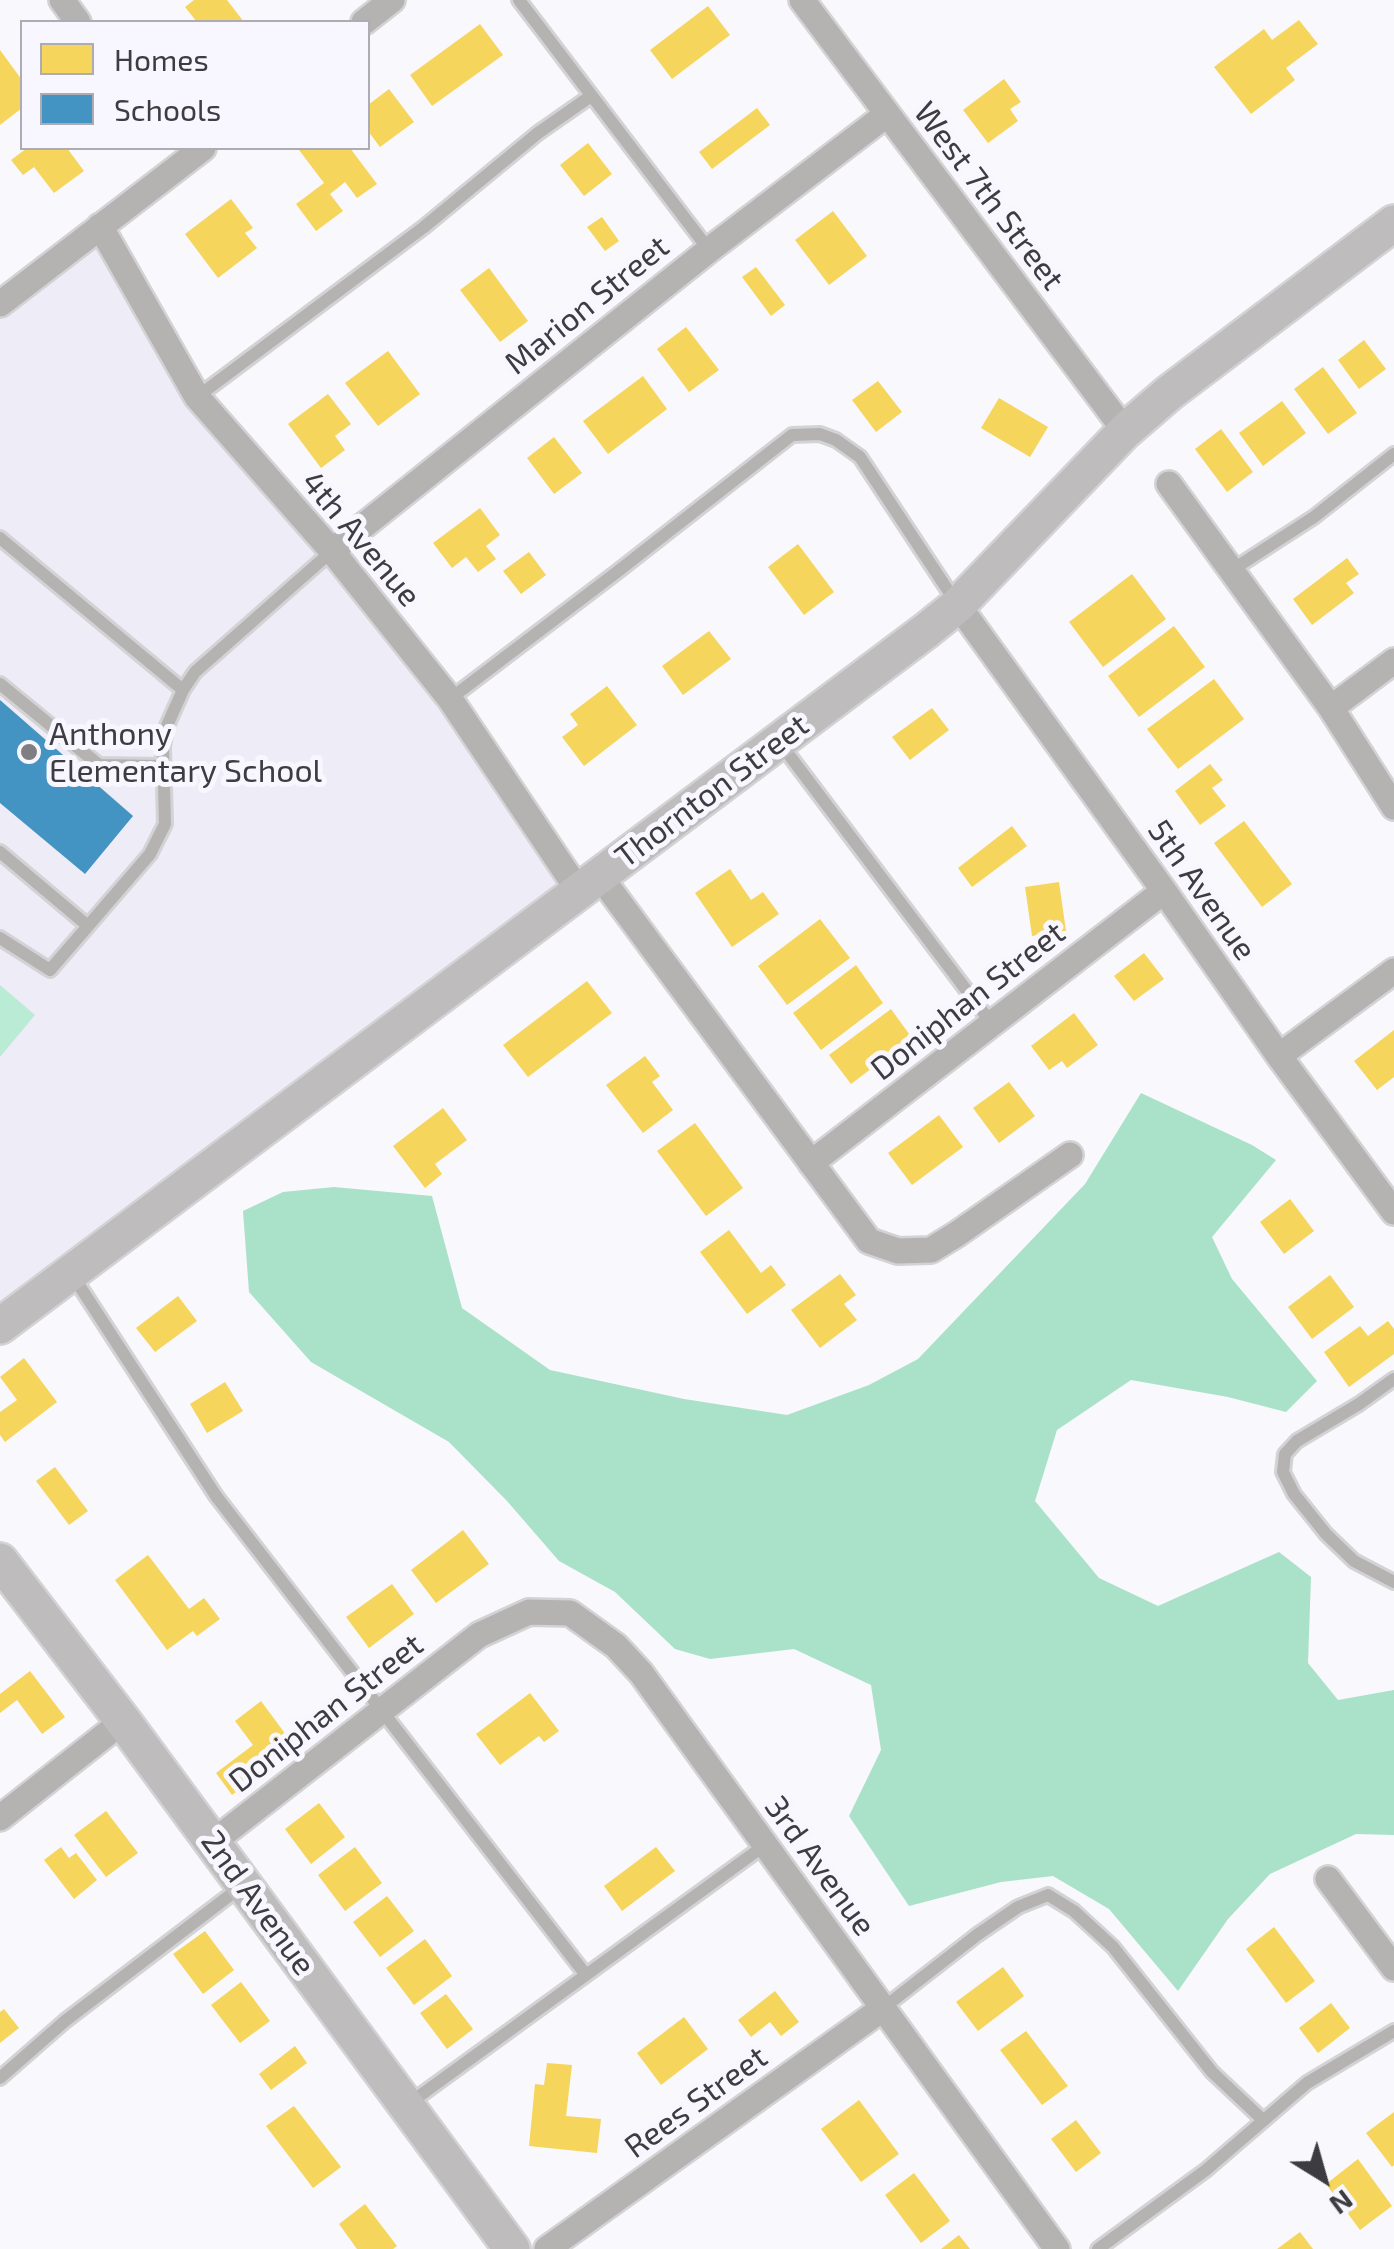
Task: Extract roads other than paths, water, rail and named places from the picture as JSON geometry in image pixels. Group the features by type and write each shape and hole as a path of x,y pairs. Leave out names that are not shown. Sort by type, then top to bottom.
{"street":[{"path":"367,20 392,0"},
{"name":"West 7th Street","path":"802,0 1125,431"},
{"name":"Marion Street","path":"332,551 886,114"},
{"path":"0,304 100,226 174,156"},
{"name":"Thornton Street","path":"0,1326 958,605 1125,431 1169,393 1394,223"},
{"name":"4th Avenue","path":"100,226 197,397 332,551 450,699 869,1240 898,1251 930,1250 1070,1154"},
{"path":"1169,484 1331,708 1394,807"},
{"name":"5th Avenue","path":"958,605 1394,1212"},
{"path":"1331,708 1394,662"},
{"name":"Doniphan Street","path":"811,1163 1164,891"},
{"path":"1279,1056 1394,970"},
{"name":"2nd Avenue","path":"1,1566 124,1721 512,2249"},
{"name":"3rd Avenue","path":"479,1635 529,1612 570,1613 616,1646 641,1673 1058,2249"},
{"name":"Doniphan Street","path":"213,1842 479,1635"},
{"path":"0,1818 124,1721"},
{"path":"1328,1879 1394,1968"},
{"name":"Rees Street","path":"547,2249 882,2009"}],"lane":[{"path":"519,0 709,250"},
{"path":"197,397 591,96"},
{"path":"450,699 792,435 820,434 860,457 958,605"},
{"path":"1232,570 1314,516 1394,454"},
{"path":"0,538 183,690"},
{"path":"0,938 50,970 88,926 158,841 165,824 162,766 166,728 183,690 195,672 332,551"},
{"path":"0,684 100,766 162,766"},
{"path":"778,741 992,1024"},
{"path":"0,852 88,926"},
{"path":"71,1272 216,1496 586,1974"},
{"path":"1394,1379 1297,1441 1285,1454 1283,1472 1294,1494 1326,1534 1354,1561 1394,1582"},
{"path":"406,2105 765,1845"},
{"path":"0,2078 65,2021 244,1885"},
{"path":"882,2009 977,1935 1018,1907 1048,1895 1074,1911 1113,1947 1212,2072 1263,2120"},
{"path":"1098,2249 1206,2170 1307,2083 1394,2031"}],"place":[{"name":"Anthony Elementary School","path":"29,752"}]}
